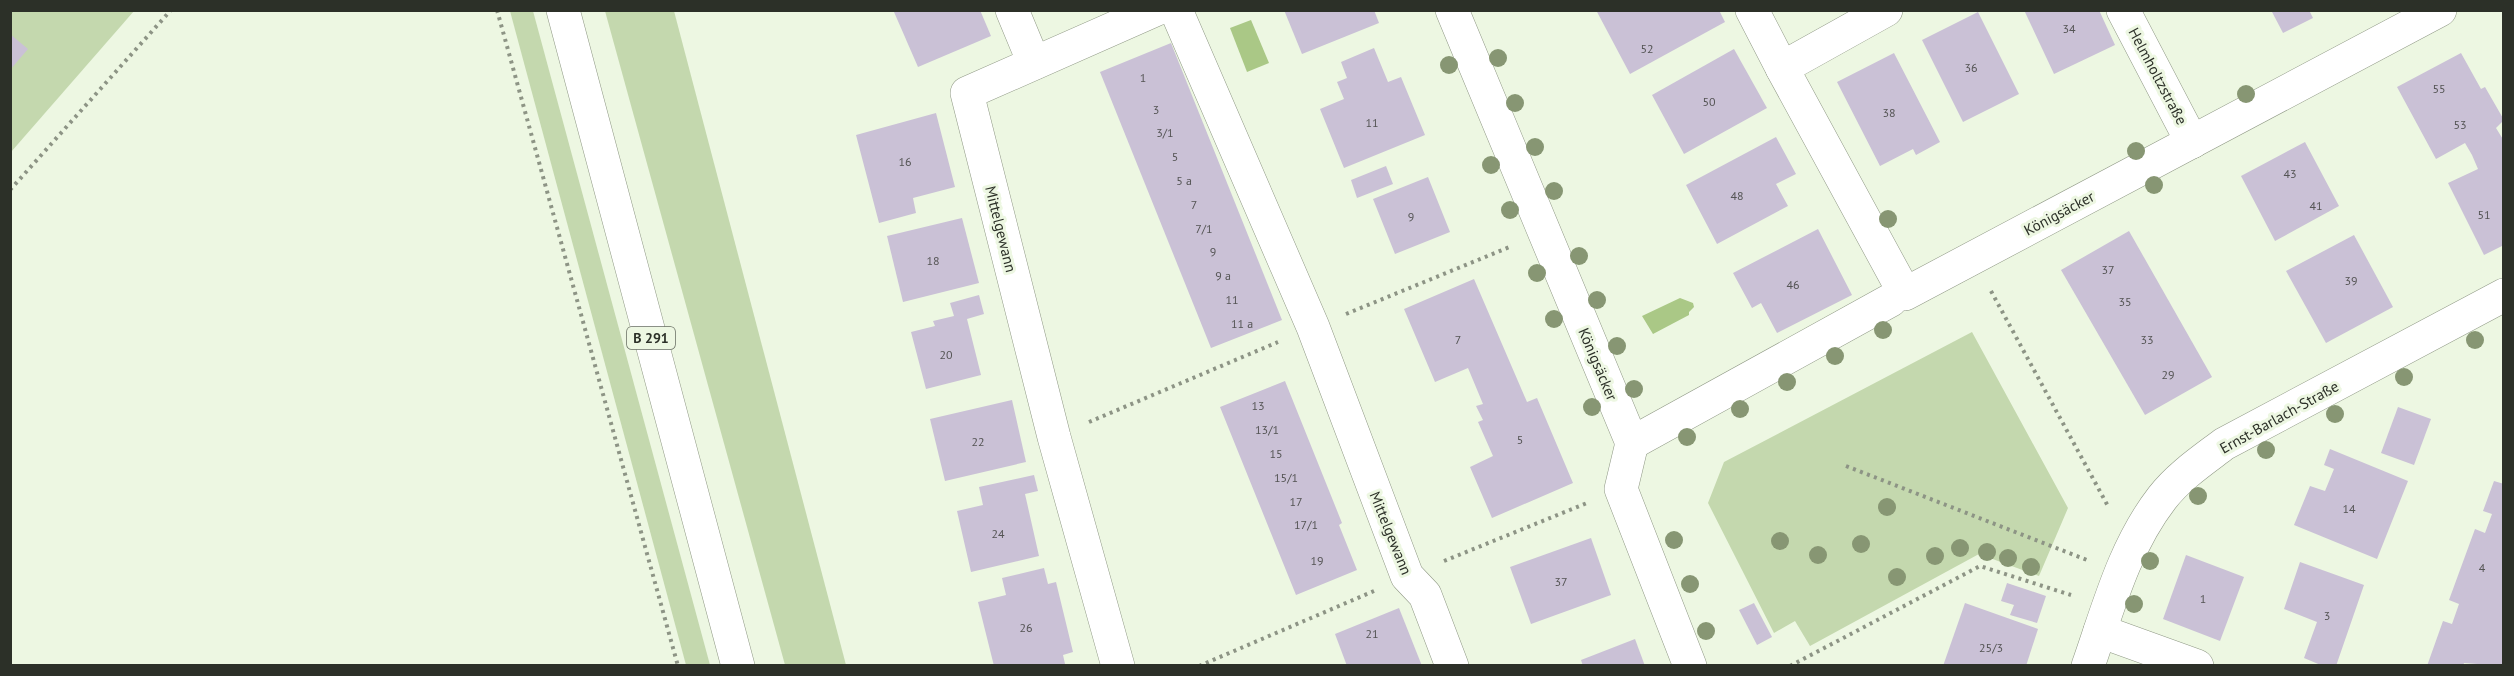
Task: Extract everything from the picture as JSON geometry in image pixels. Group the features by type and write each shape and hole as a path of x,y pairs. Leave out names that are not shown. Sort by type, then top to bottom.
{"street":[{"name":"B 291","path":"563,10 738,666"},
{"path":"1012,10 1034,63"},
{"name":"Mittelgewann","path":"1118,666 1054,437 967,93 1155,10"},
{"name":"Mittelgewann","path":"1176,10 1313,327 1407,576 1425,595 1452,666"},
{"name":"Königsäcker","path":"1452,10 1543,234 1632,443"},
{"name":"Königsäcker","path":"1752,10 1905,294 2192,142 2421,15"},
{"path":"1782,68 1886,10"},
{"name":"Helmholtzstraße","path":"2123,10 2192,142"},
{"name":"Ernst-Barlach-Straße","path":"2088,666 2133,543 2163,496 2190,470 2224,444 2504,296"},
{"path":"1690,666 1621,489 1632,443 1891,300"},
{"path":"2105,619 2197,666"}],"path":[{"path":"10,190 171,10"},
{"path":"498,10 678,666"},
{"path":"1054,437 1313,327 1543,234"},
{"path":"1973,258 2101,496 2133,543"},
{"path":"1846,466 2051,545"},
{"path":"1790,666 1980,566 2105,619"}],"shaded area":[{"path":"11,11 134,11 11,152"},
{"path":"510,11 533,11 710,665 686,665"},
{"path":"605,11 674,11 846,665 785,665"},
{"path":"1251,20 1269,63 1247,72 1230,28"},
{"path":"1680,298 1693,303 1694,307 1689,315 1653,334 1642,316"},
{"path":"1972,332 2068,508 2039,576 1979,554 1810,646 1795,621 1774,633 1708,503 1724,462"}],"building":[{"path":"896,10 980,10 991,36 918,67 894,12"},
{"path":"1284,10 1374,10 1379,23 1302,54"},
{"path":"1596,10 1719,10 1725,22 1630,74"},
{"path":"2024,10 2099,10 2115,45 2054,74"},
{"path":"2271,10 2309,10 2313,18 2283,33"},
{"path":"1978,12 2019,94 1963,122 1922,40"},
{"path":"10,34 28,49 10,70"},
{"path":"1171,43 1282,320 1211,348 1100,72"},
{"path":"1374,48 1388,82 1401,77 1425,135 1344,168 1320,109 1344,99 1337,82 1347,78 1341,62"},
{"path":"1734,49 1767,108 1684,154 1652,95"},
{"path":"1894,53 1940,142 1916,155 1913,149 1880,166 1837,82"},
{"path":"2461,53 2481,89 2485,87 2504,120 2496,128 2504,141 2504,245 2484,255 2448,183 2478,169 2472,155 2465,143 2436,159 2397,87"},
{"path":"936,113 955,187 913,198 916,213 879,223 856,135"},
{"path":"1776,137 1796,174 1776,184 1788,206 1717,244 1686,185"},
{"path":"2305,142 2339,206 2275,241 2241,176"},
{"path":"1386,166 1393,184 1357,198 1351,180"},
{"path":"1428,177 1450,232 1395,254 1373,199"},
{"path":"962,218 979,283 903,302 887,236"},
{"path":"1818,229 1852,295 1777,333 1761,303 1752,308 1733,273"},
{"path":"2129,231 2212,377 2145,415 2061,270"},
{"path":"2354,235 2393,307 2326,343 2286,271"},
{"path":"1474,279 1527,402 1537,398 1573,483 1492,518 1470,467 1493,456 1478,422 1483,420 1476,406 1483,404 1468,368 1435,382 1404,309"},
{"path":"979,295 984,314 967,319 981,375 926,389 911,332 935,326 933,321 954,316 950,303"},
{"path":"1285,381 1342,523 1339,525 1357,570 1296,595 1220,407"},
{"path":"1012,400 1026,462 945,481 930,419"},
{"path":"2398,407 2431,419 2414,465 2381,453"},
{"path":"2330,449 2408,481 2377,559 2294,525 2310,486 2325,491 2334,469 2324,465"},
{"path":"1034,475 1038,491 1025,494 1039,556 971,572 957,511 983,505 979,487"},
{"path":"2494,481 2504,484 2504,666 2464,663 2463,666 2427,666 2443,621 2452,624 2459,604 2449,600 2475,529 2485,533 2492,514 2483,511"},
{"path":"1591,538 1611,595 1531,624 1510,567"},
{"path":"2186,555 2244,577 2220,641 2163,619"},
{"path":"2300,562 2364,585 2336,666 2323,666 2304,658 2317,622 2284,609"},
{"path":"1044,568 1048,584 1056,582 1073,652 1063,655 1065,664 1058,666 994,666 978,602 1006,595 1002,578"},
{"path":"2007,583 2046,596 2037,623 2010,615 2014,605 2001,601"},
{"path":"1754,603 1772,637 1757,645 1739,610"},
{"path":"1965,603 2038,629 2026,666 1943,666"},
{"path":"1399,608 1422,666 1347,666 1335,634"},
{"path":"1635,639 1645,666 1583,666 1581,660"}]}
